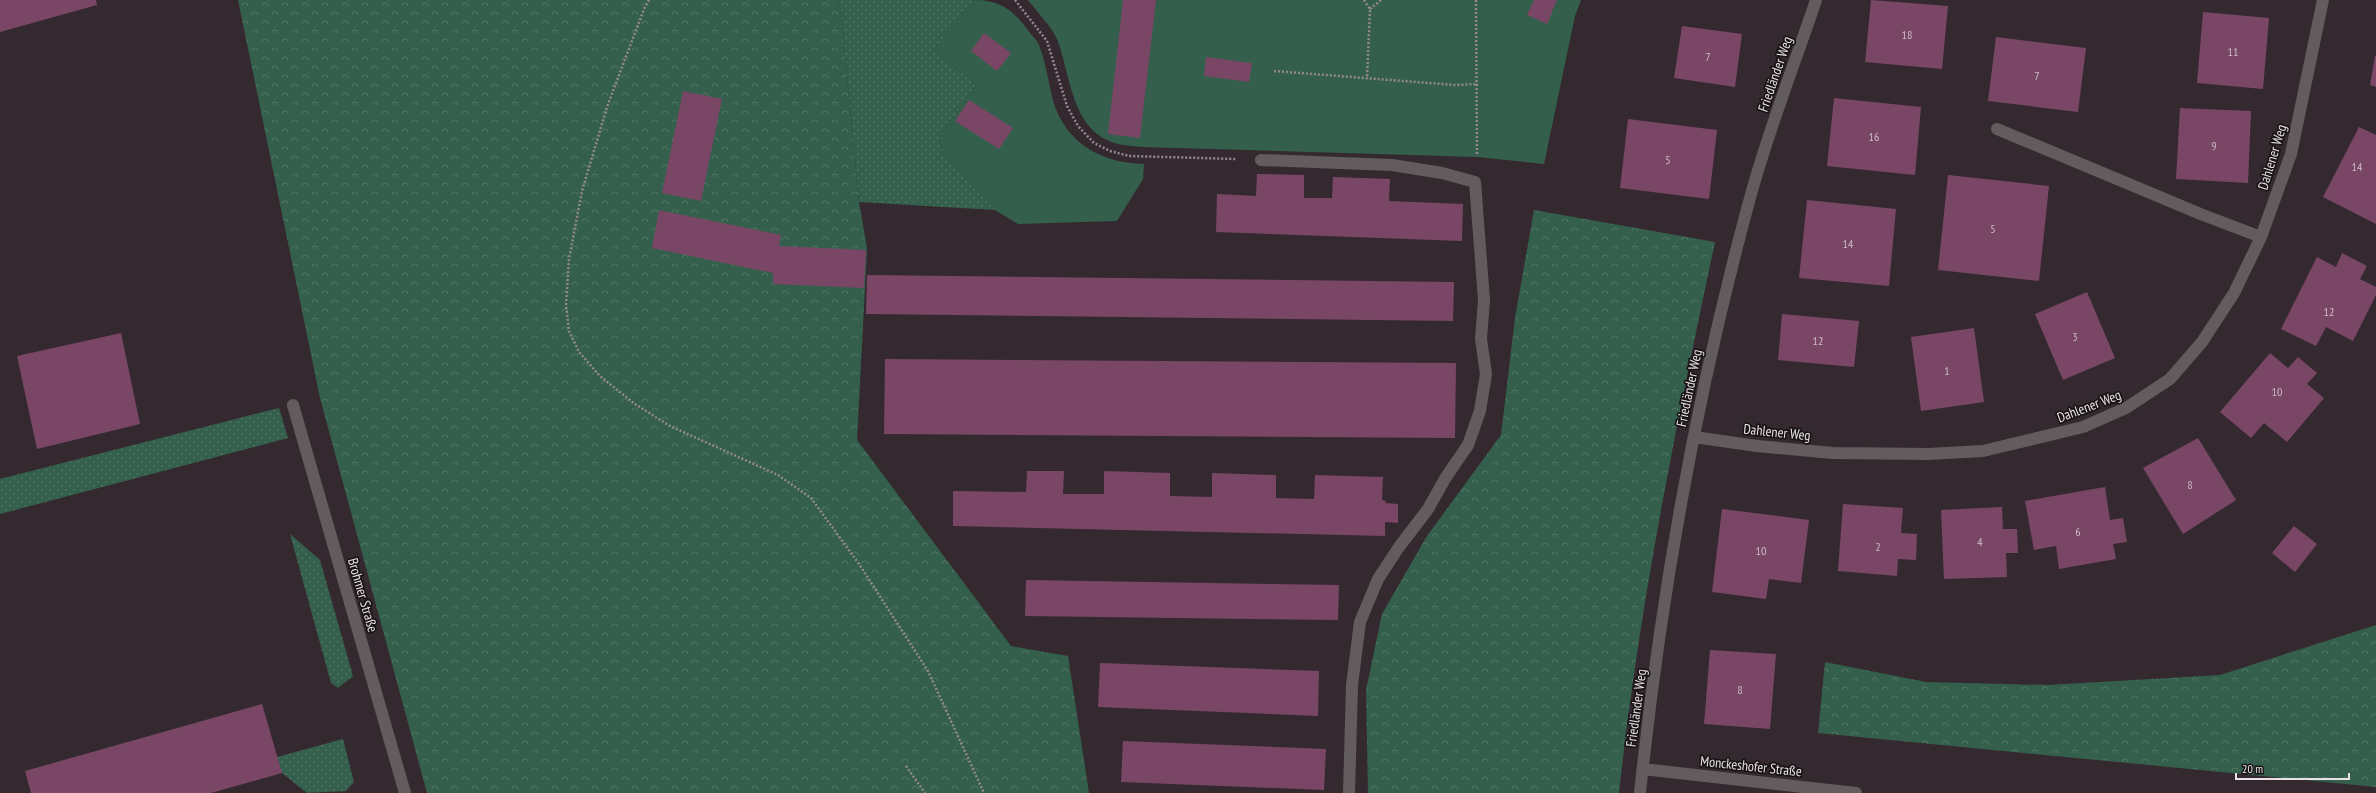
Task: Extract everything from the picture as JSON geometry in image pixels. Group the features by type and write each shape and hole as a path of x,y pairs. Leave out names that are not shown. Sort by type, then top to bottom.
{"street":[{"name":"Friedländer Weg","path":"1640,793 1681,501 1707,375 1750,197 1816,0"},
{"name":"Dahlener Weg","path":"1694,438 1833,453 1928,454 1983,451 2083,427 2126,408 2170,379 2202,342 2234,293 2260,236 2292,154 2324,0"},
{"path":"1997,129 2203,215 2260,236"},
{"path":"1261,160 1392,166 1442,173 1475,182 1484,300 1481,339 1486,374 1480,411 1468,445 1446,477 1428,509 1399,546 1378,579 1360,622 1352,685 1349,793"},
{"name":"Brohmer Straße","path":"293,404 405,793"},
{"name":"Monckeshofer Straße","path":"1643,769 1856,793"}],"path":[{"path":"649,0 607,107 582,191 569,259 566,305 569,331 579,352 600,376 635,404 670,426 778,475 811,498 859,564 928,671 984,793"},
{"path":"1015,0 1047,41 1067,106 1078,126 1094,143 1110,151 1129,156 1261,160"},
{"path":"1364,0 1370,9 1367,78"},
{"path":"1370,9 1381,0"},
{"path":"1475,182 1478,84 1476,0"},
{"path":"1274,70 1454,85 1478,84"},
{"path":"906,766 925,793"}],"green space":[{"path":"238,0 837,0 841,11 859,202 867,248 857,440 1011,646 1068,656 1089,793 427,793 320,398"},
{"path":"837,0 975,0 934,49 976,85 939,138 943,154 995,210 859,202 841,11"},
{"path":"975,0 993,2 1013,13 1037,42 1055,107 1061,121 1079,142 1102,156 1129,163 1144,164 1143,179 1117,221 1018,224 995,210 943,154 939,138 976,85 934,49"},
{"path":"1028,0 1581,0 1575,16 1544,164 1477,157 1143,147 1115,143 1100,136 1089,126 1081,114 1075,100 1057,39 1048,24"},
{"path":"1534,210 1715,242 1686,379 1660,516 1637,654 1619,793 1368,793 1366,690 1382,614 1427,536 1501,435 1515,318"},
{"path":"279,408 288,438 0,514 0,479"},
{"path":"290,534 320,560 353,676 338,688 331,683"},
{"path":"2376,625 2376,787 1818,733 1825,662 1926,682 2048,685 2220,675"},
{"path":"343,739 354,782 346,791 307,793 282,773 277,757"}],"building":[{"path":"0,0 96,0 97,5 0,32"},
{"path":"1123,0 1156,0 1140,138 1108,134"},
{"path":"1534,0 1557,0 1547,24 1527,15"},
{"path":"1871,0 1948,6 1942,69 1865,62"},
{"path":"2203,12 2269,18 2263,89 2197,83"},
{"path":"1682,26 1742,34 1735,87 1674,78"},
{"path":"984,33 1011,53 997,71 971,51"},
{"path":"1996,37 2086,48 2078,112 1988,101"},
{"path":"2376,56 2376,87 2370,85"},
{"path":"1206,57 1252,63 1249,82 1204,76"},
{"path":"683,91 722,99 701,201 662,193"},
{"path":"1834,98 1921,107 1915,175 1827,166"},
{"path":"969,100 1013,128 999,149 955,121"},
{"path":"2180,108 2251,111 2248,183 2176,179"},
{"path":"1628,119 1717,130 1709,199 1620,188"},
{"path":"2359,127 2376,135 2376,224 2323,197"},
{"path":"1257,174 1304,175 1304,198 1332,198 1333,177 1390,179 1389,201 1463,204 1462,241 1216,232 1217,194 1256,196"},
{"path":"1948,175 2049,186 2039,281 1938,270"},
{"path":"1807,200 1896,209 1889,286 1799,278"},
{"path":"659,210 781,235 779,246 866,250 864,288 773,284 773,273 652,248"},
{"path":"2342,253 2367,266 2360,279 2376,287 2376,295 2353,341 2326,327 2316,346 2281,329 2317,257 2336,267"},
{"path":"867,275 1454,282 1453,321 866,314"},
{"path":"2087,292 2115,358 2063,380 2035,314"},
{"path":"1782,314 1859,321 1854,367 1778,360"},
{"path":"1974,328 1984,402 1921,411 1911,337"},
{"path":"121,333 140,424 37,449 17,356"},
{"path":"2270,353 2288,368 2298,357 2317,373 2307,384 2324,398 2287,442 2264,423 2251,438 2220,412"},
{"path":"885,359 1456,363 1455,438 884,434"},
{"path":"2198,438 2236,500 2183,534 2143,468"},
{"path":"1027,471 1064,471 1063,494 1104,494 1104,471 1170,473 1170,496 1212,497 1212,473 1276,475 1276,498 1314,499 1315,475 1383,477 1382,500 1386,501 1385,503 1398,504 1398,523 1385,522 1385,536 953,526 953,491 1026,492"},
{"path":"2105,487 2110,520 2123,518 2127,542 2113,544 2116,559 2059,569 2056,546 2034,550 2025,501"},
{"path":"1843,504 1903,508 1901,533 1917,534 1916,560 1898,559 1897,576 1838,571"},
{"path":"2002,507 2003,529 2017,529 2018,553 2006,553 2007,577 1944,579 1941,510"},
{"path":"1722,509 1809,520 1801,583 1769,579 1766,599 1712,592"},
{"path":"2294,526 2317,544 2295,572 2272,553"},
{"path":"1026,580 1339,585 1338,620 1025,616"},
{"path":"1710,650 1776,654 1770,729 1704,724"},
{"path":"1100,663 1319,671 1318,716 1098,707"},
{"path":"262,704 282,773 211,793 31,793 25,771"},
{"path":"1123,741 1326,749 1324,790 1121,782"}]}
